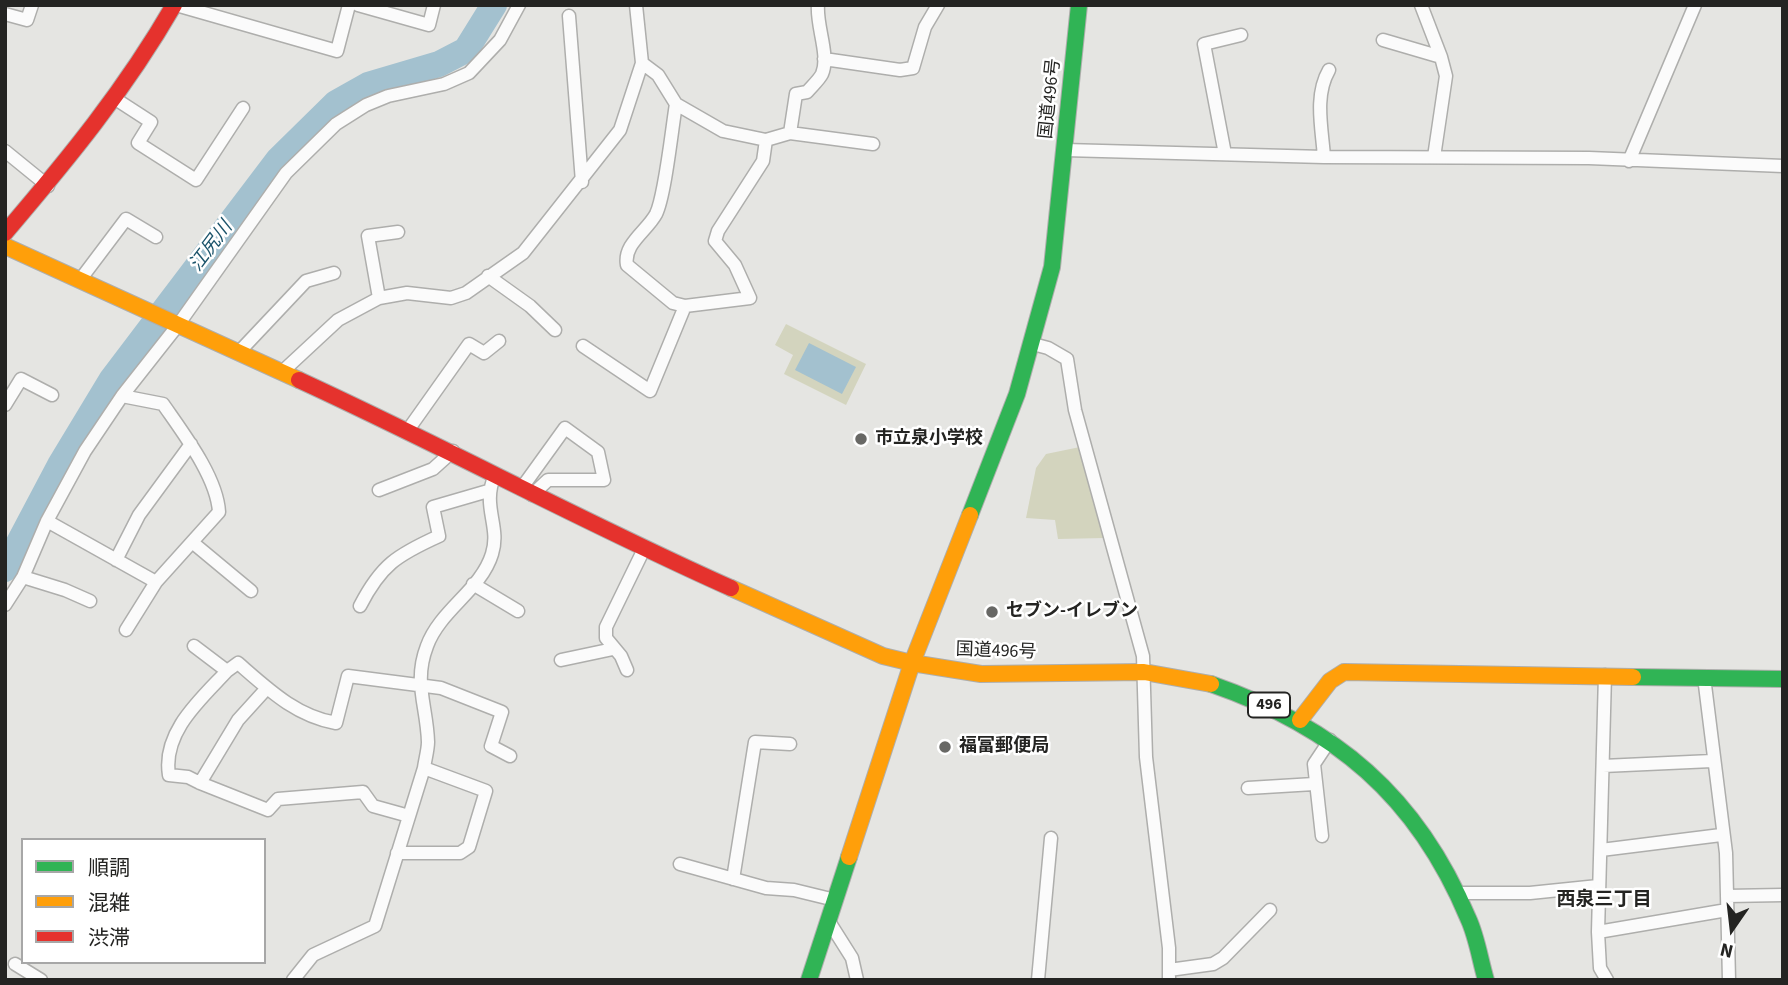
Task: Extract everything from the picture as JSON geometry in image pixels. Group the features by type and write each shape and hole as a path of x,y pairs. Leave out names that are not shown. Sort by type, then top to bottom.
{"main road":[{"path":"5,233 48,186 114,98 175,5"},
{"name":"国道496号","path":"1079,5 1052,267 1033,344 1012,407 912,663 956,672 990,674 1144,672 1231,691 1300,720 1363,766 1397,800 1428,839 1458,893 1486,980"},
{"path":"5,246 178,326 240,351 453,451 526,492 644,549 883,656 912,663 809,980"},
{"path":"1300,720 1330,681 1344,672 1783,679"}],"street":[{"path":"5,14 27,20 32,5"},
{"path":"175,5 337,51 349,5"},
{"path":"358,5 429,25 434,5"},
{"path":"5,605 23,577 47,521 85,451 122,396 178,326 286,173 318,139 350,115 377,100 444,84 469,73 500,40 519,5"},
{"path":"282,372 338,320 379,298 407,293 451,298 466,293 523,253 582,182 620,130 642,63 636,5"},
{"path":"790,133 796,94 807,92 821,75 824,59 816,21 818,5"},
{"path":"824,59 900,70 913,68 925,27 938,5"},
{"path":"1422,5 1446,76 1434,157"},
{"path":"1629,161 1695,5"},
{"path":"569,16 582,182"},
{"path":"1226,154 1205,44 1241,35"},
{"path":"1383,40 1441,57"},
{"path":"642,63 658,75 676,104 723,131 766,140 790,133 873,144"},
{"path":"1324,157 1321,83 1329,70"},
{"path":"114,98 151,122 138,143 196,180 243,108"},
{"path":"676,104 657,212 628,250 626,258 627,265 673,303 685,306 750,298 735,265 715,241 718,231 763,161 766,140"},
{"path":"1065,150 1783,166"},
{"path":"5,151 48,186"},
{"path":"80,280 126,219 156,237"},
{"path":"379,298 368,236 398,232"},
{"path":"240,351 306,281 334,273"},
{"path":"488,276 530,306 555,330"},
{"path":"583,346 650,391 685,306"},
{"path":"408,430 469,344 484,353 499,341"},
{"path":"1033,344 1048,348 1067,359 1075,410 1143,656 1146,757 1169,975 1213,964 1223,958 1270,910"},
{"path":"5,405 21,379 52,396"},
{"path":"122,396 163,404 191,444 218,500 219,512 156,582 126,631"},
{"path":"565,428 598,452 604,480 548,480 526,492 565,428"},
{"path":"116,560 139,514 191,444"},
{"path":"379,490 433,469 453,451"},
{"path":"293,980 313,955 375,926 424,768 428,743 418,683 427,645 452,607 484,572 493,552 488,491 495,475"},
{"path":"360,606 386,564 406,551 439,536 433,507 488,491"},
{"path":"47,521 156,582"},
{"path":"192,542 251,591"},
{"path":"627,670 621,656 606,638 606,627 644,549"},
{"path":"23,577 90,601"},
{"path":"473,584 518,611"},
{"path":"194,646 227,671"},
{"path":"562,660 613,649"},
{"path":"409,816 373,806 363,792 278,799 268,810 188,777 169,775 167,760 195,703 227,671 239,663 297,711 314,719 336,723 348,676 378,682 418,683 441,688 502,712 491,746 510,756"},
{"path":"1605,675 1598,932 1600,968 1607,980"},
{"path":"1704,677 1721,835 1726,853 1729,980"},
{"path":"200,783 238,720 267,688"},
{"path":"1322,836 1314,784 1314,765 1330,740"},
{"path":"733,879 755,742 790,744"},
{"path":"1604,766 1712,761"},
{"path":"397,853 460,853 470,847 486,792 424,768"},
{"path":"1248,788 1314,784"},
{"path":"1601,850 1721,835"},
{"path":"1038,980 1051,838"},
{"path":"680,864 733,879 835,900"},
{"path":"1458,893 1531,893 1598,886"},
{"path":"1727,896 1783,895"},
{"path":"1598,932 1727,910"},
{"path":"828,920 852,958 857,980"},
{"path":"15,964 41,980"}],"green space":[{"path":"786,324 866,364 846,405 784,374 793,355 775,345"},
{"path":"1080,447 1104,538 1058,539 1055,520 1026,518 1036,468 1046,454"}],"water":[{"path":"809,343 856,367 842,394 795,370"}],"waterway":[{"name":"江尻川","path":"5,569 60,465 112,379 278,160 336,103 368,85 439,64 466,50 494,5"}],"traffic: fast":[{"path":"970,515 1017,394 1052,267 1079,5"},
{"path":"1633,677 1783,679"},
{"path":"1211,684 1256,701 1333,745 1367,771 1397,802 1424,836 1447,875 1471,925 1486,980"},
{"path":"809,980 849,857"}],"traffic: slow":[{"path":"5,246 299,380"},
{"path":"970,515 912,663 981,674 1144,672 1211,684"},
{"path":"731,588 883,656 912,663 849,857"},
{"path":"1300,720 1330,681 1344,672 1633,677"}],"traffic: jam":[{"path":"5,233 95,123 136,66 174,5"},
{"path":"299,380 622,538 731,588"}],"place":[{"name":"市立泉小学校","path":"861,439"},
{"name":"セブン-イレブン","path":"992,612"},
{"name":"福富郵便局","path":"945,747"}],"district":[{"name":"西泉三丁目","path":"1604,901"}]}
